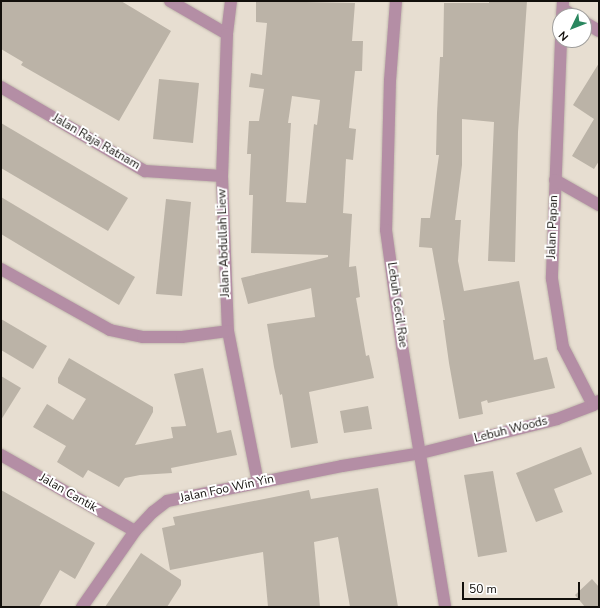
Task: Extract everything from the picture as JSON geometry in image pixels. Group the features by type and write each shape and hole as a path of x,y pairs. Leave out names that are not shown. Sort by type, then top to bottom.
{"street":[{"path":"170,1 227,34"},
{"name":"Jalan Abdullah Liew","path":"231,1 227,34 222,176 228,331 258,482"},
{"name":"Lebuh Cecil Rae","path":"396,1 390,80 386,230 402,346 421,453 445,607"},
{"name":"Jalan Papan","path":"561,48 552,279 563,347 596,403"},
{"name":"Jalan Raja Ratnam","path":"1,87 145,171 222,176"},
{"path":"555,180 599,205"},
{"path":"1,269 110,330 143,337 182,337 228,331"},
{"name":"Lebuh Woods","path":"421,453 557,418 596,403"},
{"name":"Jalan Foo Win Yin","path":"82,607 135,531 153,512 167,501 258,482 421,453"},
{"name":"Jalan Cantik","path":"1,455 135,531"}],"building":[{"path":"1,1 121,1 171,31 119,121 21,65 23,62 1,49"},
{"path":"256,1 355,3 352,41 363,41 362,71 355,71 349,128 356,129 353,160 346,159 343,213 352,214 349,267 356,266 360,297 356,298 366,356 369,355 374,378 309,392 318,443 291,448 282,394 280,395 267,324 315,317 311,288 248,304 241,278 328,257 328,255 251,253 253,195 249,195 251,154 247,154 249,121 259,121 264,89 249,87 251,73 262,75 267,23 256,22","holes":["292,96 320,100 317,125 314,124 306,203 286,202 291,123 288,123"]},
{"path":"489,1 527,1 518,132 515,262 488,261 494,122 462,119 462,165 455,220 461,220 458,261 464,291 519,281 534,360 547,357 555,388 488,403 487,400 481,402 483,414 459,419 449,363 443,320 445,320 432,248 419,247 421,218 430,218 439,155 436,155 437,113 440,57 443,57 444,3 489,3"},
{"path":"599,63 599,161 594,169 572,156 594,119 573,105"},
{"path":"159,79 199,83 193,143 153,139"},
{"path":"1,123 128,198 108,231 1,168"},
{"path":"1,197 135,277 119,305 1,234"},
{"path":"166,199 191,202 182,296 156,294"},
{"path":"1,319 47,346 33,369 1,350"},
{"path":"69,358 153,407 153,412 135,445 173,438 171,427 186,426 174,374 203,368 217,433 231,430 237,455 171,468 172,473 140,475 125,478 119,487 88,470 83,478 57,462 66,446 33,427 47,404 73,420 86,399 58,383 58,378"},
{"path":"1,376 21,388 1,420"},
{"path":"368,406 372,429 344,433 340,411"},
{"path":"581,447 592,474 554,489 563,512 536,522 516,473"},
{"path":"493,471 507,552 478,557 464,475"},
{"path":"378,488 398,607 350,607 338,537 314,542 320,607 268,607 263,552 170,570 162,528 175,525 173,517 309,490 311,499"},
{"path":"1,490 95,543 75,579 60,570 39,607 1,607"},
{"path":"141,553 181,580 181,585 167,607 105,607"},
{"path":"592,579 599,587 599,607 585,607 575,595"}]}
